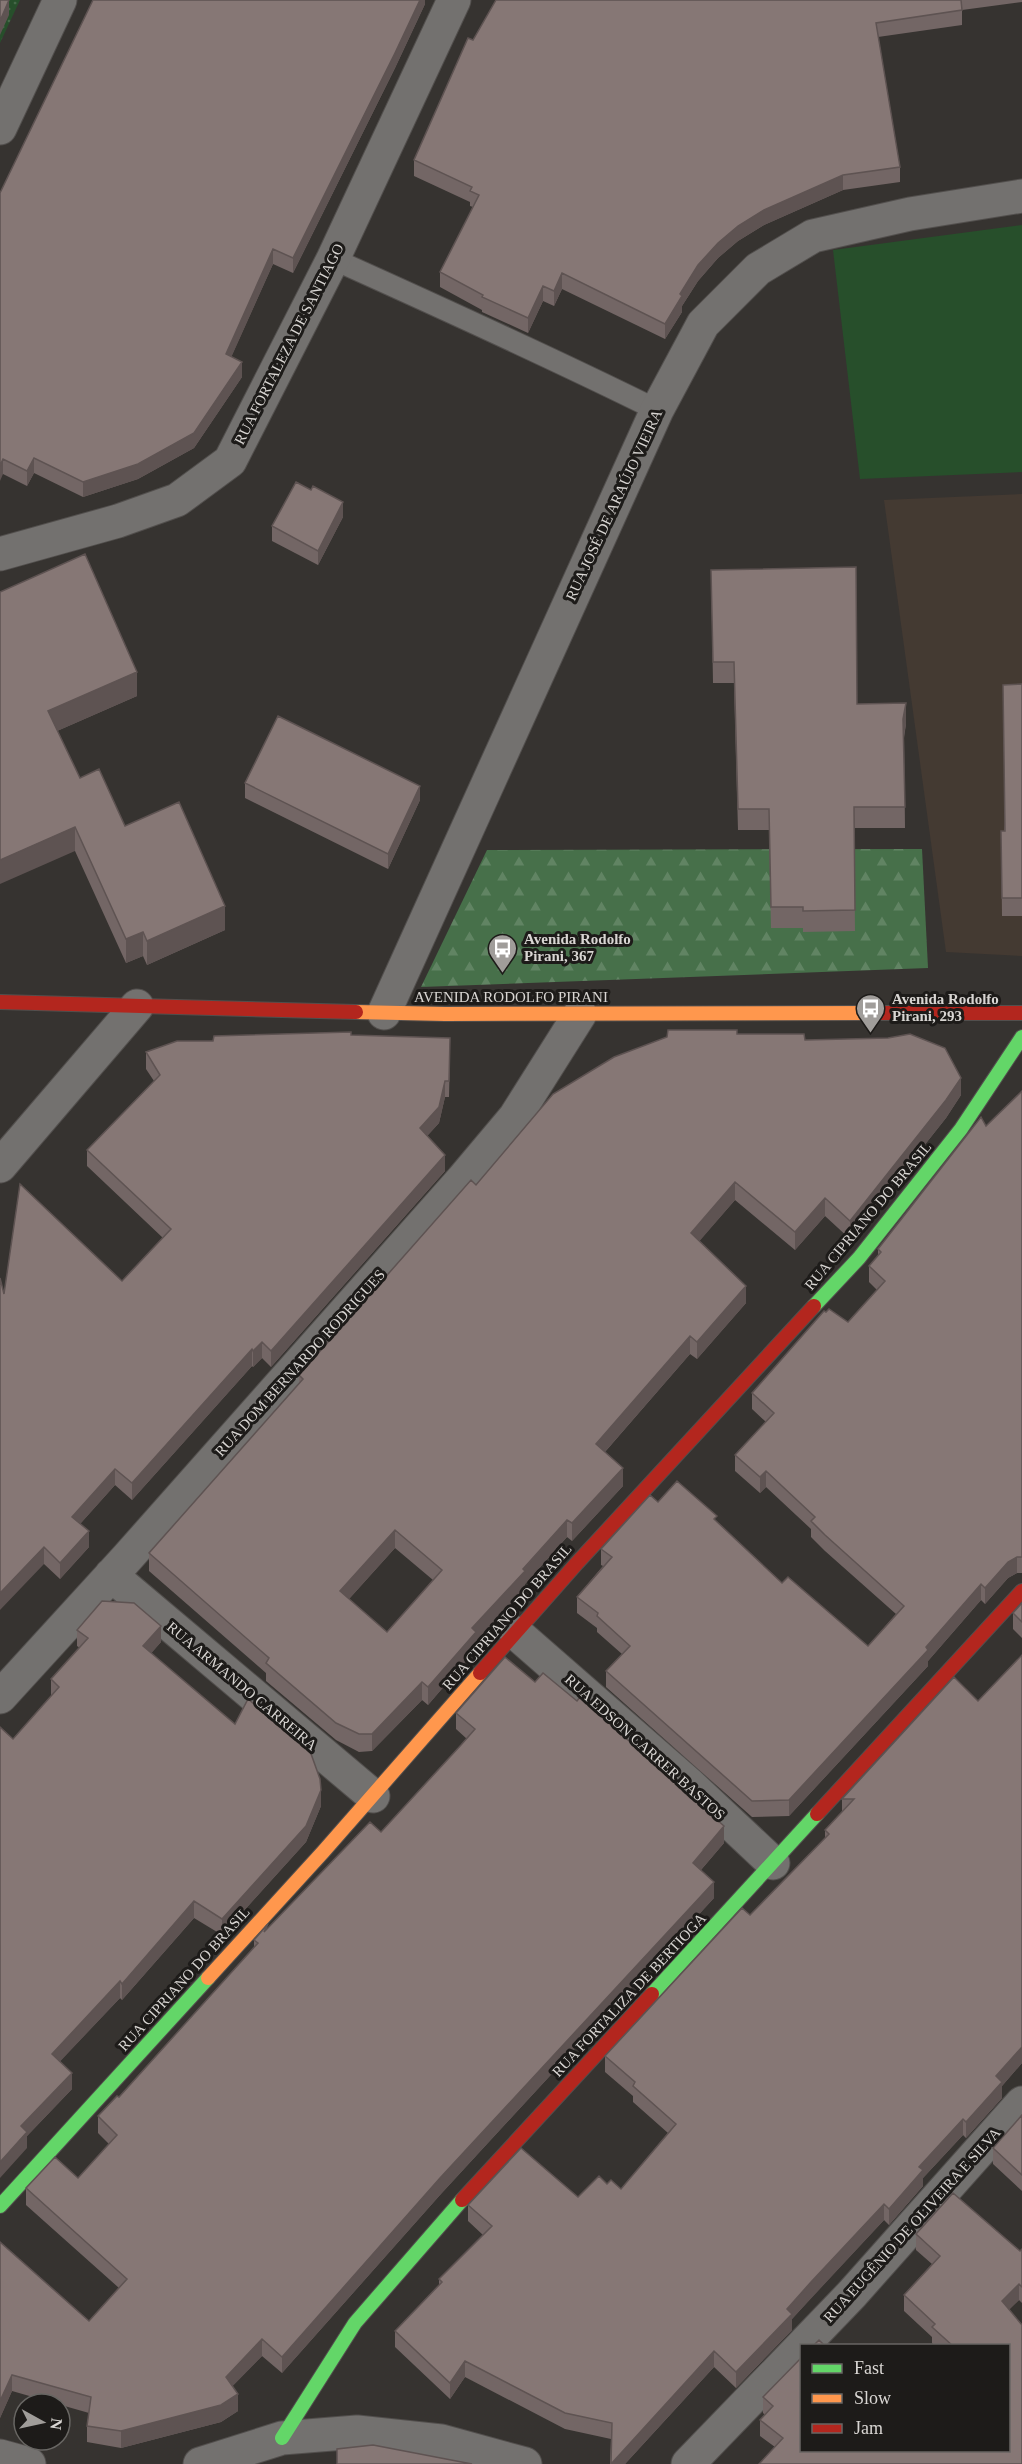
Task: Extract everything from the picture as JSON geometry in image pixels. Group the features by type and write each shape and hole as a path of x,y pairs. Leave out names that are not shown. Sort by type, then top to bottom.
{"street":[{"path":"0,128 60,0"},
{"name":"RUA FORTALEZA DE SANTIAGO","path":"0,554 118,521 177,500 230,461 333,259 454,0"},
{"name":"RUA JOSÉ DE ARAÚJO VIEIRA","path":"384,1012 657,410 703,324 758,269 813,236 910,214 1022,196"},
{"name":"AVENIDA RODOLFO PIRANI","path":"0,1002 384,1012 1022,1013"},
{"path":"0,1166 137,1006"},
{"name":"RUA DOM BERNARDO RODRIGUES","path":"0,1697 462,1180 515,1117 580,1014"},
{"name":"RUA CIPRIANO DO BRASIL","path":"0,2206 373,1796 577,1563 859,1258 961,1129 1022,1037"},
{"name":"RUA ARMANDO CARREIRA","path":"111,1575 373,1796"},
{"name":"RUA FORTALIZA DE BERTIOGA","path":"282,2438 355,2323 426,2239 1022,1591"},
{"name":"RUA EDSON CARRER BASTOS","path":"516,1633 690,1785 773,1863"},
{"name":"RUA EUGÊNIO DE OLIVEIRA E SILVA","path":"804,2344 852,2294 1022,2103"},
{"name":"RUA EUGÊNIO DE OLIVEIRA E SILVA","path":"688,2464 800,2348"},
{"path":"200,2464 282,2438 357,2432 431,2440 525,2464"},
{"path":"0,2456 29,2464"}],"lane":[{"path":"333,259 448,313 535,350 657,410"}],"shaded area":[{"path":"1022,494 1022,956 946,952 884,500"}],"green space":[{"path":"0,0 20,0 0,43"},
{"path":"1022,225 1022,472 860,479 833,250"},
{"path":"922,849 928,968 421,987 487,850"}],"building":[{"path":"0,0 9,0 0,21"},
{"path":"93,0 420,0 293,258 273,249 226,354 242,362 194,433 138,464 83,482 34,458 27,471 3,459 0,466 0,193"},
{"path":"496,0 961,0 962,10 876,23 900,167 843,175 764,210 738,226 698,265 665,324 562,273 554,291 543,286 528,318 482,297 483,295 440,272 479,195 470,191 472,187 414,160 468,38 473,40"},
{"path":"296,482 311,490 313,486 343,502 318,551 272,526"},
{"path":"85,554 137,672 48,711 80,778 99,769 125,826 179,802 225,906 147,941 143,932 126,939 75,827 0,860 0,592"},
{"path":"856,567 857,704 906,703 903,719 905,807 854,807 855,910 803,911 803,907 771,907 769,809 738,809 734,662 713,662 711,570"},
{"path":"1022,684 1022,898 1002,898 1001,831 1005,831 1003,685"},
{"path":"278,716 420,786 388,854 245,783"},
{"path":"668,1030 737,1030 737,1034 804,1034 805,1040 888,1038 910,1034 945,1048 961,1078 850,1221 825,1198 795,1232 735,1182 691,1233 746,1286 697,1342 690,1336 596,1444 623,1468 572,1523 567,1520 523,1569 525,1571 472,1628 476,1632 428,1687 422,1682 372,1734 359,1734 336,1723 266,1663 269,1658 149,1553 303,1379 299,1375 471,1180 476,1185 553,1094 614,1057 667,1037","holes":["395,1530 442,1570 387,1632 340,1591"]},
{"path":"351,1032 351,1035 450,1038 449,1081 445,1081 439,1107 420,1128 445,1155 271,1351 262,1342 253,1351 252,1349 132,1483 115,1469 72,1517 89,1531 60,1563 44,1547 0,1593 0,1278 4,1294 20,1184 122,1281 171,1229 87,1150 160,1075 146,1052 177,1041 213,1041 214,1036"},
{"path":"1022,1091 1022,1557 1008,1562 985,1588 981,1584 926,1647 928,1650 789,1800 752,1801 606,1671 630,1646 597,1616 598,1613 577,1597 612,1557 601,1549 650,1495 658,1502 677,1481 717,1516 714,1519 782,1583 788,1577 868,1646 904,1606 825,1535 811,1521 815,1517 766,1471 760,1477 735,1455 774,1413 752,1393 824,1311 829,1309 848,1322 885,1281 869,1266 881,1252 878,1249 981,1117 986,1126"},
{"path":"102,1601 134,1603 161,1626 143,1646 235,1724 248,1699 310,1751 320,1779 321,1790 306,1826 222,1919 194,1901 122,1984 120,1981 52,2054 72,2073 21,2126 27,2132 0,2162 0,1727 13,1739 59,1687 51,1679 88,1638 77,1630"},
{"path":"1022,1603 1022,1622 1013,1613"},
{"path":"1022,1655 1022,2047 996,2076 1002,2082 966,2122 963,2119 919,2167 923,2170 889,2209 884,2204 811,2282 787,2309 792,2314 736,2372 714,2351 611,2464 612,2423 565,2413 465,2361 450,2383 395,2331 442,2282 439,2279 492,2226 468,2205 521,2148 578,2197 599,2176 607,2184 611,2180 621,2189 676,2124 633,2086 635,2082 605,2056 742,1908 750,1915 829,1834 825,1830 854,1799 842,1799 954,1677 978,1701"},
{"path":"505,1657 535,1682 543,1673 577,1701 580,1697 724,1826 693,1863 714,1882 440,2178 282,2357 262,2339 226,2377 238,2394 221,2405 121,2431 87,2426 91,2397 12,2375 0,2401 0,2242 89,2321 127,2279 26,2188 55,2157 78,2178 117,2135 98,2116 117,2096 119,2097 258,1943 254,1940 268,1924 264,1932 370,1822 381,1832 461,1745 475,1729 456,1713"},
{"path":"1022,2115 1022,2175 993,2148"},
{"path":"953,2193 1020,2251 1022,2249 1022,2287 1019,2284 1002,2301 1022,2325 1022,2464 759,2464 783,2438 760,2420 773,2406 763,2397 800,2359 800,2452 1010,2452 1010,2344 951,2344 932,2327 935,2324 904,2295 940,2256 916,2234"},
{"path":"373,2445 472,2464 337,2464 337,2449"}],"traffic: fast":[{"path":"814,1306 859,1258 961,1129 1022,1037"},
{"path":"652,1994 817,1814"},
{"path":"0,2206 208,1978"},
{"path":"282,2438 355,2323 462,2200"}],"traffic: slow":[{"path":"356,1012 445,1014 878,1013"},
{"path":"208,1978 323,1852 480,1673"}],"traffic: jam":[{"path":"0,1002 356,1012"},
{"path":"878,1013 1022,1013"},
{"path":"480,1673 577,1563 814,1306"},
{"path":"817,1814 1022,1591"},
{"path":"462,2200 652,1994"}],"place":[{"name":"Avenida Rodolfo Pirani, 367","path":"503,974"},
{"name":"Avenida Rodolfo Pirani, 293","path":"871,1034"}]}
